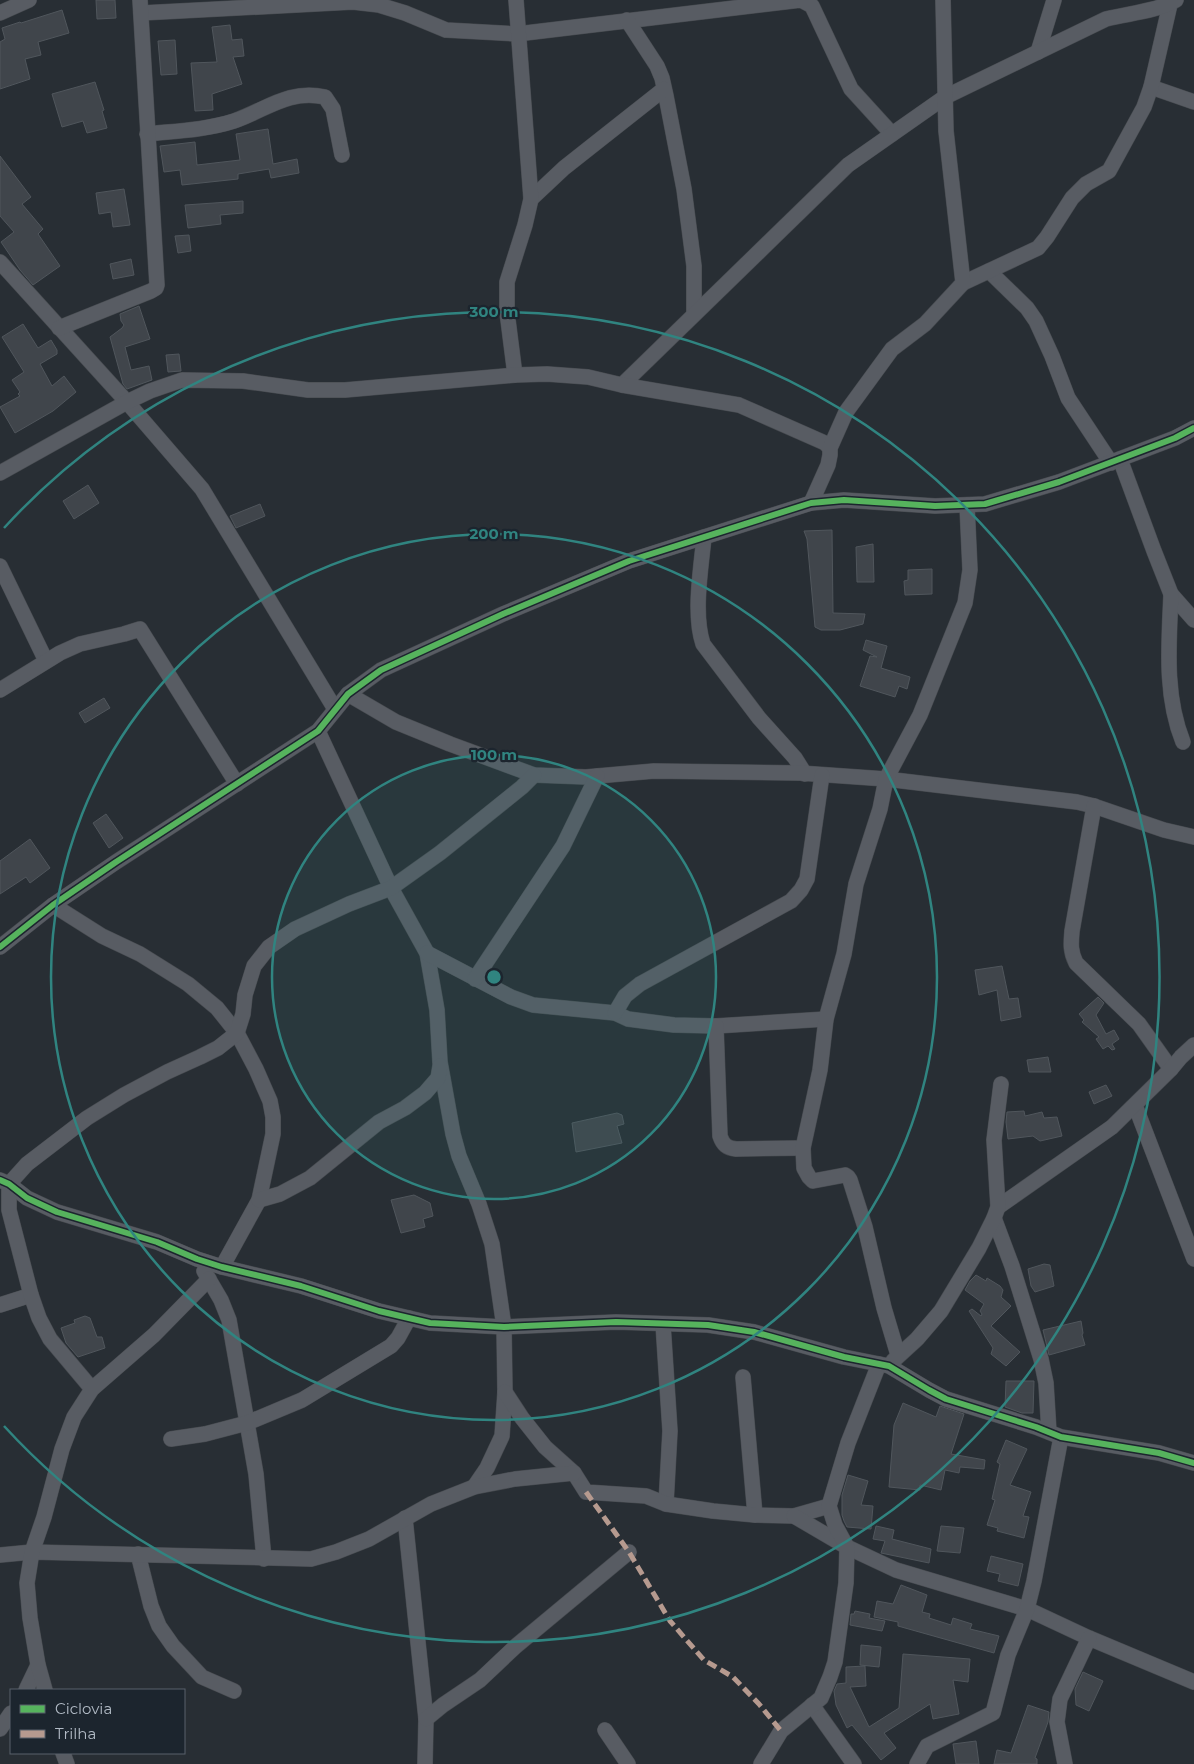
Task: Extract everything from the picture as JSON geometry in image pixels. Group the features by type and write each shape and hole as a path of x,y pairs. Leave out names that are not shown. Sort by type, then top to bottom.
{"street":[{"path":"0,13 29,0"},
{"path":"515,375 507,312 506,282 525,225 531,199 517,34 516,0"},
{"path":"59,328 156,288 157,285 141,6 353,2 379,5 405,13 446,30 517,34 801,0 812,6 851,89 892,134"},
{"path":"806,2 821,0"},
{"path":"942,0 946,131 962,283"},
{"path":"1038,52 1054,0"},
{"path":"622,385 848,165 892,134 945,97 1106,19 1127,13 1152,10 1172,1"},
{"path":"811,503 828,465 830,448 846,412 892,349 925,324 962,283 1038,248 1072,198 1086,184 1108,171 1144,106 1151,87 1172,1"},
{"path":"627,20 657,66 664,89 684,189 694,266 694,314"},
{"path":"1151,87 1194,102"},
{"path":"531,199 564,168 664,89"},
{"path":"147,134 208,128 236,120 278,100 316,95 325,97 333,109 342,155"},
{"path":"0,262 128,402 202,489 335,709"},
{"path":"989,271 1027,308 1036,321 1068,398 1116,461 1172,594 1194,620"},
{"path":"0,473 128,402 150,391 182,380 243,381 308,390 345,390 515,375 547,374 588,377 622,385 739,405 825,443 830,448"},
{"path":"0,947 53,905 116,862 318,731 348,694 381,670 502,614 629,561 811,503 844,500 935,506 985,504 1059,482 1176,438 1194,428"},
{"path":"889,1362 884,1308 865,1227 850,1180 848,1177 841,1175 813,1181 804,1168 803,1148 820,1070 826,1019 844,954 856,884 880,809 886,779 920,715 965,603 970,570 967,505"},
{"path":"704,537 698,617 699,634 702,644 759,718 795,758 805,774"},
{"path":"0,566 46,661"},
{"path":"1172,594 1170,682 1177,727 1183,742"},
{"path":"0,690 46,661 80,644 140,629 237,784"},
{"path":"348,694 396,722 534,775 586,778 654,771 805,774 886,779 1077,802 1164,830 1194,837"},
{"path":"318,731 392,888 427,953 437,1010 440,1062 452,1134 492,1244 504,1327 506,1392 502,1436 487,1468 474,1487"},
{"path":"5,1182 87,1118 158,1076 218,1048 238,1033 245,995 254,966 269,947 295,928 349,904 392,888 522,788 534,775"},
{"path":"615,1013 625,996 640,984 791,901 801,890 807,879 822,775"},
{"path":"474,979 563,846 597,776"},
{"path":"1094,806 1072,931 1070,946 1072,954 1076,963 1139,1024 1170,1069"},
{"path":"53,905 102,936 140,954 188,984 217,1008 238,1033 256,1069 270,1101 273,1117 273,1134 259,1200 222,1267"},
{"path":"427,953 474,979 511,997 533,1005 615,1013 628,1019 674,1025 716,1026 826,1019"},
{"path":"716,1026 720,1136 722,1143 728,1148 736,1149 803,1148"},
{"path":"761,1764 781,1731 821,1698 835,1662 846,1583 847,1547 835,1526 829,1506 848,1443 889,1362 917,1339 941,1311 979,1248 996,1212 1112,1128 1180,1057 1194,1045"},
{"path":"259,1200 280,1194 310,1178 379,1122 405,1108 425,1093 438,1078 440,1062"},
{"path":"916,1764 927,1746 993,1713 1008,1656 1027,1609 1048,1515 1055,1435 1041,1359 996,1212 994,1140 1001,1084"},
{"path":"1136,1105 1194,1259"},
{"path":"5,1182 27,1198 58,1212 158,1242 197,1259 301,1286 380,1311 430,1323 504,1327 616,1322 708,1324 754,1332 844,1357 889,1362 929,1390 946,1398 1055,1435 1159,1453 1194,1463"},
{"path":"5,1182 9,1210 31,1295 39,1318 50,1339 92,1389"},
{"path":"197,1259 221,1300 230,1320 256,1474 264,1559"},
{"path":"45,1689 38,1665 30,1618 27,1583 32,1552 44,1518 62,1448 74,1416 92,1389 154,1335 209,1279"},
{"path":"0,1305 31,1295"},
{"path":"171,1439 205,1434 247,1423 302,1400 372,1358 398,1338 409,1318"},
{"path":"663,1324 670,1431 666,1504"},
{"path":"744,1377 756,1515"},
{"path":"506,1392 522,1418 545,1448 574,1474 586,1492 646,1496 666,1504 756,1515 794,1516 829,1506"},
{"path":"0,1555 32,1552 311,1559 336,1552 369,1539 431,1504 474,1487 515,1479 574,1474"},
{"path":"794,1516 847,1547 896,1570 1027,1609 1088,1638 1194,1682"},
{"path":"405,1518 426,1719 424,1764"},
{"path":"426,1719 480,1680 516,1646 629,1552"},
{"path":"138,1554 151,1606 160,1626 173,1646 202,1677 234,1691"},
{"path":"1065,1764 1057,1722 1060,1699 1088,1638"},
{"path":"26,1689 38,1665"},
{"path":"812,1705 854,1764"},
{"path":"0,1729 10,1714"},
{"path":"605,1730 628,1764"}],"building":[{"path":"96,0 115,0 116,18 97,19"},
{"path":"62,10 69,33 38,42 41,55 25,59 30,79 0,89 0,42 5,39 2,28"},
{"path":"230,25 232,40 242,39 244,56 233,57 242,84 212,94 213,110 195,111 191,63 217,62 212,27"},
{"path":"175,40 177,74 161,75 158,41"},
{"path":"95,82 104,110 102,111 107,128 87,133 83,121 62,127 52,94"},
{"path":"268,129 273,164 297,159 299,173 271,178 269,169 238,174 238,179 182,185 180,170 164,172 160,146 195,142 197,165 240,160 236,134"},
{"path":"0,156 31,197 22,204 43,229 38,234 60,266 33,285 1,242 14,232 0,216"},
{"path":"124,189 130,225 113,227 111,212 99,214 96,193"},
{"path":"243,201 243,213 220,215 221,224 188,228 185,205"},
{"path":"189,235 191,251 178,253 175,236"},
{"path":"131,259 134,275 113,279 110,264"},
{"path":"139,306 150,339 125,347 131,370 149,366 152,380 127,389 123,384 110,337 124,325 120,314"},
{"path":"23,324 38,348 51,340 57,350 57,354 40,364 52,386 64,376 76,392 53,411 15,433 0,407 20,396 18,394 20,392 12,380 24,372 2,337"},
{"path":"179,354 181,371 168,372 166,355"},
{"path":"88,485 99,503 74,519 63,501"},
{"path":"260,504 265,516 236,528 230,516"},
{"path":"832,530 833,613 865,614 863,624 840,630 821,630 815,627 807,539 804,531"},
{"path":"873,544 874,582 857,582 856,547"},
{"path":"932,569 932,594 905,595 904,581 908,580 908,570"},
{"path":"866,640 887,646 881,668 910,677 907,689 899,686 895,697 860,686 870,656 877,657 863,650"},
{"path":"104,698 110,708 85,723 79,713"},
{"path":"106,814 123,838 109,848 93,823"},
{"path":"30,839 50,868 30,883 26,877 0,894 0,861"},
{"path":"1002,966 1009,999 1018,998 1021,1017 1001,1021 997,990 979,995 975,970"},
{"path":"1098,997 1104,1003 1096,1015 1106,1034 1114,1030 1119,1039 1112,1044 1115,1049 1112,1050 1108,1046 1103,1049 1096,1039 1099,1037 1082,1022 1084,1020 1079,1014"},
{"path":"1048,1057 1051,1072 1029,1072 1027,1060"},
{"path":"1106,1085 1112,1096 1094,1104 1089,1092"},
{"path":"1024,1111 1025,1116 1042,1112 1044,1118 1057,1117 1062,1136 1040,1141 1033,1136 1008,1139 1007,1112"},
{"path":"617,1113 622,1115 624,1124 617,1126 622,1143 576,1152 572,1123"},
{"path":"414,1195 430,1203 433,1216 423,1219 425,1227 401,1233 391,1200"},
{"path":"1044,1264 1050,1265 1054,1286 1035,1292 1031,1286 1028,1269"},
{"path":"976,1275 986,1281 987,1278 1000,1286 1003,1290 1001,1297 1011,1306 991,1326 1020,1352 1006,1366 991,1354 993,1348 969,1311 972,1309 981,1316 980,1311 984,1304 965,1290"},
{"path":"85,1316 90,1318 97,1337 102,1337 105,1348 78,1357 66,1343 61,1328 75,1323 74,1320"},
{"path":"1081,1321 1085,1345 1049,1355 1043,1330"},
{"path":"1006,1381 1034,1381 1033,1413 1022,1413 1005,1407"},
{"path":"903,1403 936,1417 940,1406 964,1414 951,1454 985,1460 984,1469 960,1467 959,1473 945,1470 941,1490 920,1485 920,1490 889,1487 894,1425"},
{"path":"1006,1440 1027,1449 1010,1485 1031,1492 1023,1516 1029,1517 1024,1538 997,1531 998,1528 987,1525 995,1500 992,1499 1000,1464 997,1462"},
{"path":"848,1475 868,1481 861,1505 873,1506 871,1529 847,1527 844,1521 842,1515 842,1495"},
{"path":"876,1526 894,1530 892,1539 931,1549 929,1563 881,1553 885,1541 873,1539"},
{"path":"941,1526 964,1528 960,1553 937,1551"},
{"path":"991,1556 1023,1564 1018,1586 998,1581 1000,1574 987,1571"},
{"path":"901,1585 927,1595 922,1612 930,1614 929,1618 951,1625 953,1618 972,1624 970,1629 999,1636 994,1653 898,1626 898,1622 874,1617 877,1601 893,1604"},
{"path":"855,1611 870,1614 869,1618 885,1621 882,1631 850,1625 851,1614 854,1614"},
{"path":"861,1645 881,1647 879,1667 860,1665"},
{"path":"903,1654 970,1659 968,1682 953,1680 959,1714 933,1719 930,1704 884,1733 896,1748 881,1760 852,1725 847,1728 836,1705 834,1691 837,1684 846,1683 846,1667 865,1666 866,1686 850,1687 869,1727 899,1708"},
{"path":"1083,1672 1103,1681 1089,1711 1076,1705 1075,1689"},
{"path":"1028,1705 1049,1712 1048,1722 1035,1758 1037,1759 1037,1764 994,1764 997,1750 1011,1753"},
{"path":"976,1741 979,1764 956,1764 953,1744"}],"marked path":[{"path":"586,1492 629,1552 670,1621 704,1660 733,1677 781,1731"}],"cycle path":[{"path":"0,947 53,905 116,862 318,731 348,694 381,670 503,614 629,561 811,503 844,500 935,506 985,504 1059,482 1175,438 1194,428"},
{"path":"0,1180 9,1184 27,1198 57,1212 157,1242 197,1259 222,1267 301,1286 379,1311 430,1323 504,1327 616,1322 708,1325 754,1332 844,1357 889,1366 946,1399 1036,1427 1061,1437 1159,1453 1194,1463"}]}
